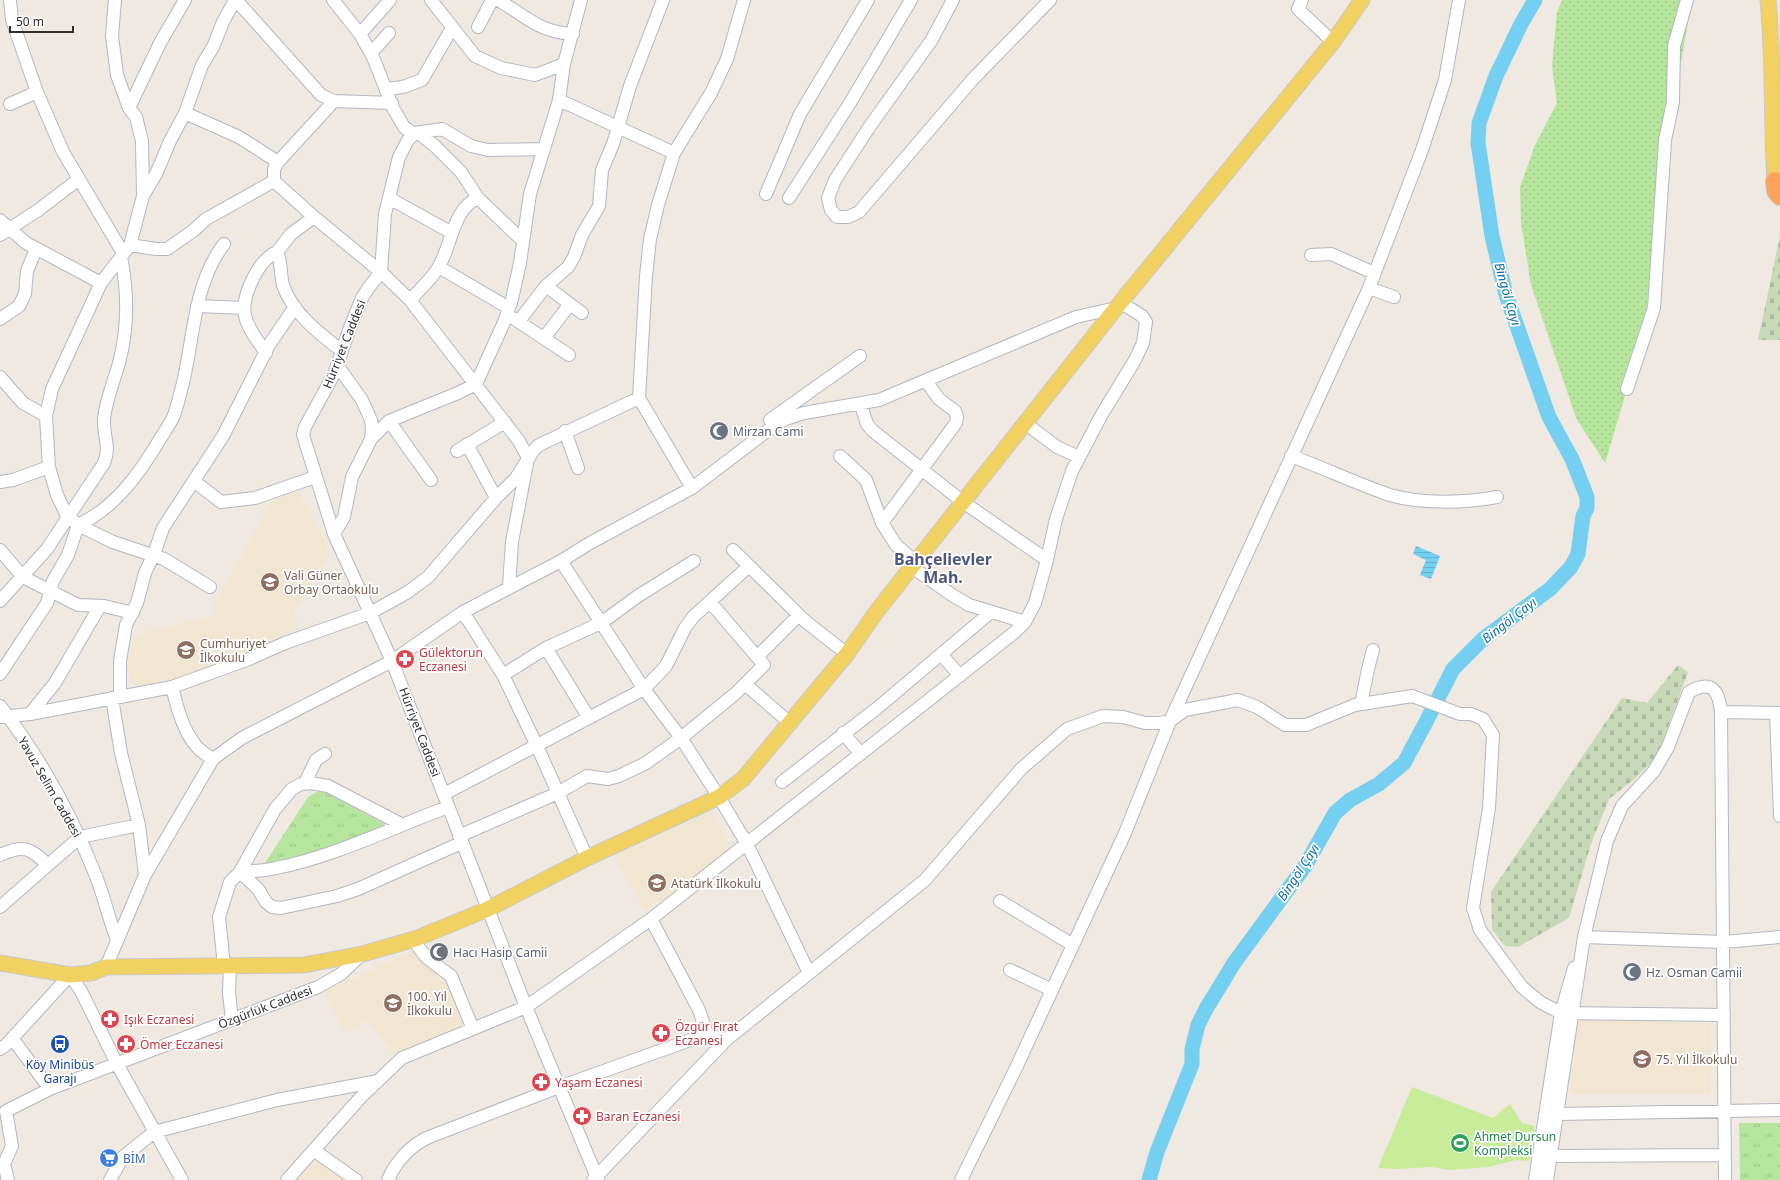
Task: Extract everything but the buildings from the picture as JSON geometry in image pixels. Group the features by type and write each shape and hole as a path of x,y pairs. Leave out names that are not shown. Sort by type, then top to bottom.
{"main road":[{"path":"0,963 70,975 90,972 106,967 304,965 362,954 414,939 488,909 586,858 719,797 743,779 791,724 847,654 877,611 1118,305 1333,42 1362,0"},
{"path":"1768,0 1776,39 1772,139 1778,187"}],"street":[{"path":"10,0 12,20 37,92 63,152 125,252"},
{"path":"115,0 112,36 117,75 129,108 136,117 142,141 143,196"},
{"path":"129,108 160,43 185,0"},
{"path":"0,601 47,549 104,463 108,453 104,418 119,362 125,322 125,252 143,196 156,174 170,141 185,113 202,65 213,47 223,22 235,0 311,86 321,95 334,101 392,103"},
{"path":"333,0 360,34 371,53 404,127 421,135 435,146 461,172 478,198 523,241"},
{"path":"360,34 390,0"},
{"path":"431,0 475,56 512,71 536,75 564,64"},
{"path":"478,27 492,0"},
{"path":"498,0 539,27 557,34 573,34"},
{"path":"334,534 344,517 352,477 371,439 389,421 458,393 476,384 508,311 520,263 530,194 559,100 564,64 581,0"},
{"path":"519,321 546,286 568,267 574,257 582,234 599,206 602,170 613,144 617,126 630,86 663,0"},
{"path":"692,488 639,398 646,276 650,239 658,205 674,153 711,93 727,59 744,0"},
{"path":"766,194 800,114 868,0"},
{"path":"789,198 854,97 911,0"},
{"path":"953,0 931,41 870,126 835,180 828,198 830,210 837,216 848,217 859,212 973,79 1050,0"},
{"path":"1302,0 1298,9 1333,42"},
{"path":"961,1180 1125,833 1170,721 1369,288 1422,150 1445,80 1459,0"},
{"path":"1627,389 1654,308 1665,140 1673,102 1674,46 1687,0"},
{"path":"386,89 403,87 422,80 452,28"},
{"path":"371,53 390,33"},
{"path":"10,104 37,92"},
{"path":"559,100 674,153"},
{"path":"334,101 278,162 274,169 274,181 314,217 382,272 410,300 520,442 528,458 512,542 510,586"},
{"path":"185,113 239,137 278,162"},
{"path":"382,272 385,214 399,157 408,140 415,133 442,129 471,146 488,150 544,149"},
{"path":"3,228 37,211 80,178"},
{"path":"210,587 191,574 154,554 113,542 78,525 69,516 57,495 49,467 46,416 52,389 101,283 125,252 167,249 193,231 206,219 274,181"},
{"path":"1778,187 1771,192 1780,205"},
{"path":"389,198 452,234"},
{"path":"410,300 439,267 452,234 468,202 478,198"},
{"path":"266,353 250,328 245,316 244,308 253,276 262,263 271,254 277,252 291,234 314,217"},
{"path":"3,228 36,249 101,283"},
{"path":"0,674 47,603 53,580 68,555 78,525 104,509 127,487 146,463 174,416 183,383 197,306 208,273 217,253 224,244"},
{"path":"0,319 19,306 25,294 27,271 36,249"},
{"path":"277,252 281,262 281,278 284,287 295,307 314,329 342,351"},
{"path":"1311,256 1331,254 1374,274"},
{"path":"439,267 508,311 519,321 569,355"},
{"name":"Hürriyet Caddesi","path":"382,272 362,298 331,382 305,427 303,436 334,534 392,661 444,794 460,840 596,1179"},
{"path":"546,286 582,313"},
{"path":"1369,288 1394,297"},
{"path":"544,338 570,304"},
{"path":"106,967 145,875 213,759 242,738 392,661 463,612 510,586 561,561 590,543 692,488 785,419 796,415 862,405 879,400 1076,317 1118,305 1142,316 1146,322 1143,343 1132,366 1102,414 1072,471 1056,519 1047,560 1035,603 1025,622 1015,632 862,754 651,919 526,1007 402,1058 361,1097 315,1151 287,1180"},
{"path":"197,306 244,308"},
{"path":"145,875 139,825 121,753 116,698 126,625 133,613 145,573 154,554 163,528 223,436 266,353 295,307"},
{"path":"758,438 769,421 860,356"},
{"path":"337,365 362,400 371,420 371,439"},
{"path":"0,378 23,403 46,416"},
{"path":"882,522 955,426 957,420 955,411 939,399 926,381"},
{"path":"4,717 30,714 172,687 249,659 285,642 370,613 408,592 428,577 496,498 516,478 528,458 539,445 565,431 639,398"},
{"path":"862,405 867,424 963,502 1047,560"},
{"path":"389,421 431,480"},
{"path":"496,498 462,448 505,422"},
{"path":"1025,423 1052,443 1079,457"},
{"path":"565,431 578,468"},
{"path":"840,456 866,480 882,522 896,545 914,564 952,595 969,605 1025,622"},
{"path":"1291,456 1390,494 1408,499 1467,502 1496,497"},
{"path":"0,482 26,476 49,467"},
{"path":"194,481 221,502 255,498 315,477"},
{"path":"0,550 23,576 78,605 100,606 133,613"},
{"path":"733,550 799,615 847,654"},
{"path":"561,561 644,690 681,738 719,797 746,844 809,973"},
{"path":"503,675 546,648 601,623 638,596 694,561"},
{"path":"444,794 644,690 666,666 685,628 710,602 749,566"},
{"path":"240,872 258,889 266,902 272,907 281,908 337,896 358,889 558,793 587,776 608,779 628,772 646,763 681,738 745,684 764,665 710,602"},
{"path":"30,714 55,683 100,606"},
{"path":"463,612 503,675 537,746 586,858"},
{"path":"782,782 843,734 991,612"},
{"path":"756,657 799,615"},
{"path":"546,648 589,718"},
{"path":"1361,704 1373,650"},
{"path":"941,654 960,676"},
{"path":"745,684 791,724"},
{"path":"172,687 178,710 197,748 213,759"},
{"path":"1547,1180 1558,1114 1567,1013 1566,990 1584,937 1607,841 1622,806 1654,771 1668,747 1689,692 1698,687 1711,688 1717,692 1721,712 1725,1180"},
{"path":"596,1179 726,1040 925,880 1021,769 1067,729 1103,716 1123,717 1145,723 1160,724 1170,721 1185,710 1238,700 1256,707 1285,725 1306,725 1361,704 1412,696 1460,714 1471,714 1483,719 1493,735 1489,808 1473,908 1480,930 1522,987 1540,1002 1567,1013 1724,1015"},
{"name":"Yavuz Selim Caddesi","path":"0,706 4,717 43,770 80,837 96,877 117,940"},
{"path":"1721,712 1778,712 1780,816"},
{"path":"843,734 862,754"},
{"path":"304,784 316,760 325,754"},
{"path":"232,1020 227,966 219,917 230,882 240,872 276,810 292,790 304,784 311,783 328,786 401,824"},
{"path":"240,872 275,869 314,858 361,843 401,824 448,807"},
{"path":"0,907 80,837 139,825"},
{"path":"0,855 14,849 25,848 33,850 48,865"},
{"path":"1000,901 1073,945"},
{"path":"651,919 699,1010 707,1034"},
{"path":"1584,937 1724,942 1780,938"},
{"path":"414,939 427,958 451,976 473,1029"},
{"name":"Özgürlük Caddesi","path":"8,1180 2,1165 12,1146 3,1111 50,1089 318,987 341,974 362,954"},
{"path":"1010,970 1052,990"},
{"path":"0,1049 70,975 81,991 117,1064 182,1180"},
{"path":"1535,1180 1544,1118 1567,1013"},
{"path":"388,1180 406,1152 416,1143 559,1087 707,1034 726,1040"},
{"path":"12,1038 50,1089"},
{"path":"110,1180 123,1157 154,1132 277,1100 378,1082"},
{"path":"1544,1118 1558,1114 1780,1110"},
{"path":"315,1151 356,1180"},
{"path":"1551,1156 1724,1155"}],"shaded area":[{"name":"Vali Güner Orbay Ortaokulu","path":"297,490 322,535 329,557 293,612 300,629 175,681 147,688 135,688 129,675 130,669 127,668 134,635 216,615 213,607 272,501"},
{"name":"Atatürk İlkokulu","path":"708,806 733,850 646,910 612,855"},
{"name":"100. Yıl İlkokulu","path":"415,950 429,968 447,979 466,1028 393,1054 368,1020 345,1033 324,992"},
{"name":"75. Yıl İlkokulu","path":"1578,1017 1711,1024 1710,1094 1570,1094"},
{"path":"311,1160 318,1160 347,1180 293,1180"}],"green space":[{"path":"1562,0 1692,0 1665,152 1657,209 1644,332 1605,463 1576,418 1531,285 1521,223 1520,187 1535,145 1557,103 1552,66 1557,12"},
{"path":"1780,236 1780,340 1758,340"},
{"path":"1678,665 1688,672 1657,757 1632,781 1609,799 1591,844 1569,918 1518,947 1505,946 1492,929 1491,892 1622,698 1647,703"},
{"path":"318,791 327,793 385,824 345,845 311,855 265,863 308,797"},
{"name":"Ahmet Dursun Kompleksi","path":"1412,1087 1493,1118 1510,1104 1522,1123 1535,1126 1529,1161 1516,1160 1489,1167 1451,1170 1431,1167 1398,1169 1378,1168"},
{"path":"1739,1123 1780,1123 1780,1180 1740,1180"}],"water":[{"path":"1416,546 1440,556 1431,579 1420,575 1426,560 1413,554"}],"waterway":[{"name":"Bingöl Çayı","path":"1149,1180 1157,1152 1192,1064 1192,1049 1198,1025 1206,1009 1234,963 1305,866 1335,813 1350,800 1379,784 1404,763 1453,669 1483,639 1550,589 1571,567 1578,554 1583,516 1587,508 1587,497 1572,459 1549,417 1506,295 1492,236 1478,143 1479,123 1496,76 1521,24 1535,0"}],"place":[{"name":"Mirzan Cami","path":"719,431"},
{"name":"Vali Güner Orbay Ortaokulu","path":"270,582"},
{"name":"Cumhuriyet İlkokulu","path":"186,650"},
{"name":"Gülektorun Eczanesi","path":"405,659"},
{"name":"Atatürk İlkokulu","path":"657,883"},
{"name":"Hacı Hasip Camii","path":"439,952"},
{"name":"Hz. Osman Camii","path":"1632,972"},
{"name":"100. Yıl İlkokulu","path":"393,1003"},
{"name":"Işık Eczanesi","path":"110,1019"},
{"name":"Özgür Fırat Eczanesi","path":"661,1033"},
{"name":"Köy Minibüs Garajı","path":"60,1044"},
{"name":"Ömer Eczanesi","path":"126,1044"},
{"name":"75. Yıl İlkokulu","path":"1642,1059"},
{"name":"Yaşam Eczanesi","path":"541,1082"},
{"name":"Baran Eczanesi","path":"582,1116"},
{"name":"Ahmet Dursun Kompleksi","path":"1460,1143"},
{"name":"BİM","path":"109,1158"}],"district":[{"name":"Bahçelievler Mah.","path":"943,568"}]}
